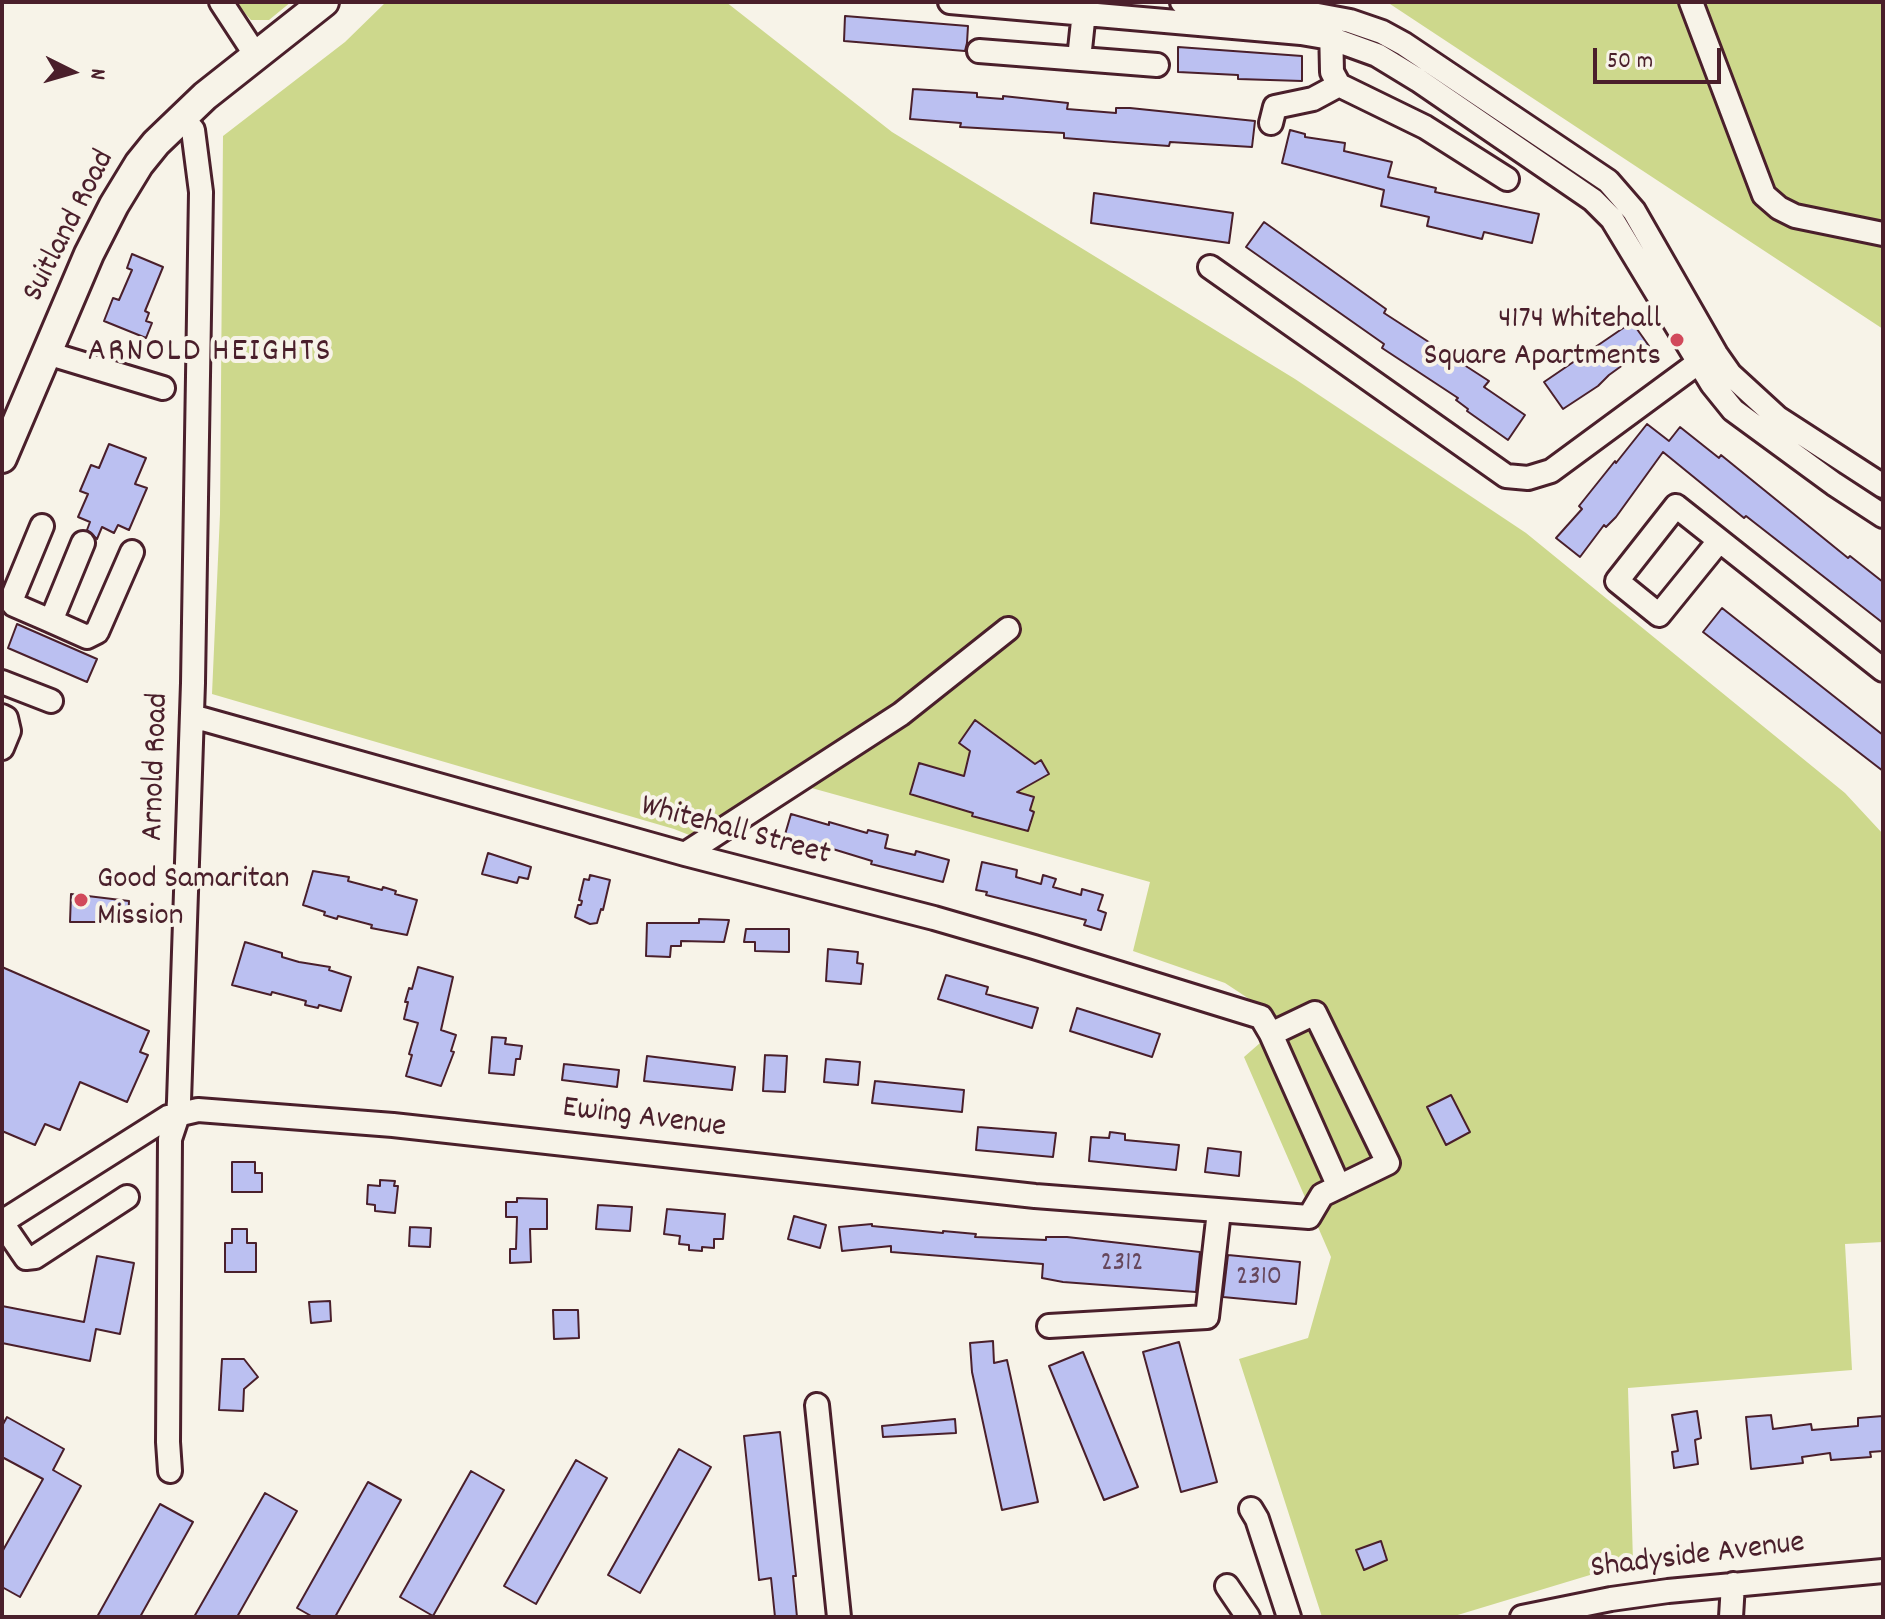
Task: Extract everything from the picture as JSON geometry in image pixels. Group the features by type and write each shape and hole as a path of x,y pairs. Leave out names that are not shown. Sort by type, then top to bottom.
{"main road":[{"name":"Suitland Road","path":"2,458 89,254 124,186 156,143 181,117 255,54 324,2"}],"street":[{"path":"221,2 255,54"},
{"path":"950,2 1084,8 1330,27"},
{"path":"1182,2 1330,27 1418,80 1593,200 1612,219 1706,356 1762,405 1883,486"},
{"path":"1691,2 1764,195 1795,216 1883,234"},
{"path":"1079,59 1084,8"},
{"path":"1330,27 1332,72 1339,85 1425,127 1507,179"},
{"path":"979,51 1157,65"},
{"path":"1271,123 1275,107 1313,99 1339,85"},
{"name":"Arnold Road","path":"170,1471 170,1139 178,1115 192,716 201,192 193,130 181,117"},
{"path":"1210,267 1506,476 1528,478 1551,471 1706,356"},
{"path":"47,353 163,388"},
{"path":"1706,356 1712,384 1741,416 1883,516"},
{"path":"1719,541 1659,615 1617,581 1676,506 1883,670"},
{"path":"42,526 11,601 87,637 97,632 132,552"},
{"path":"51,621 83,543"},
{"path":"685,854 901,714 1008,629"},
{"path":"2,682 51,701"},
{"path":"2,716 6,718 9,731 2,748"},
{"name":"Whitehall Street","path":"192,716 685,854 934,918 1266,1025"},
{"path":"1315,1013 1388,1163 1339,1187 1266,1025 1315,1013"},
{"name":"Ewing Avenue","path":"2,1222 168,1117 198,1110 338,1120 605,1147 897,1182 1219,1211 1309,1217 1322,1195 1339,1187"},
{"path":"2,1222 26,1258 35,1257 127,1197"},
{"path":"1049,1326 1207,1317 1219,1211"},
{"path":"817,1405 839,1617"},
{"path":"1251,1509 1289,1617"},
{"name":"Shadyside Avenue","path":"1522,1617 1585,1610 1733,1584 1883,1571"},
{"path":"1731,1617 1733,1584"},
{"path":"1227,1586 1248,1617"}],"green space":[{"path":"235,2 291,2 269,20 251,20"},
{"path":"386,2 726,2 892,132 1295,379 1526,533 1845,793 1883,834 1883,1242 1845,1244 1852,1370 1628,1388 1633,1562 1451,1617 1322,1617 1239,1359 1308,1338 1331,1257 1244,1057 1284,1022 1225,983 1133,951 1150,882 808,787 717,846 674,829 212,694 220,514 223,136 345,42"},
{"path":"1387,2 1883,2 1883,329 1640,169"}],"building":[{"path":"845,16 968,26 965,51 844,41"},
{"path":"1178,47 1302,56 1302,81 1238,79 1238,75 1178,72"},
{"path":"913,89 1068,103 1067,109 1116,113 1116,108 1130,108 1255,121 1252,147 1170,142 1169,146 1064,138 1064,133 960,127 961,123 910,119"},
{"path":"1290,130 1305,134 1305,137 1345,143 1344,151 1392,162 1388,177 1436,188 1435,192 1539,214 1532,243 1484,232 1482,239 1427,226 1429,217 1381,206 1384,190 1282,163"},
{"path":"1094,193 1233,213 1229,243 1091,223"},
{"path":"1264,222 1386,309 1384,313 1489,381 1484,387 1525,415 1508,440 1467,411 1456,400 1458,398 1382,348 1384,344 1246,247"},
{"path":"132,254 163,267 145,311 149,313 146,321 152,323 146,338 104,321 113,298 119,300 132,270 127,268"},
{"path":"1632,322 1649,346 1563,409 1544,382"},
{"path":"1647,424 1669,441 1680,427 1719,458 1721,455 1848,558 1850,556 1883,582 1883,623 1746,516 1744,518 1663,452 1616,517 1606,527 1604,525 1580,557 1556,538"},
{"path":"109,444 146,458 135,484 147,488 129,530 118,525 114,533 102,527 97,539 87,530 90,522 78,517 88,494 80,491 91,465 99,468"},
{"path":"1722,608 1883,735 1883,771 1703,632"},
{"path":"17,624 97,659 87,682 8,648"},
{"path":"975,720 1035,764 1041,760 1049,774 1017,792 1034,797 1030,810 1034,812 1028,831 972,816 973,813 910,794 919,763 964,776 970,751 959,743"},
{"path":"791,814 829,825 829,822 867,833 868,830 888,835 885,848 915,855 916,851 949,860 943,882 871,864 872,861 823,846 822,850 784,838"},
{"path":"488,853 531,867 528,879 519,877 517,883 482,874"},
{"path":"982,862 1017,870 1016,877 1041,884 1043,875 1056,879 1053,887 1081,895 1082,889 1103,895 1098,910 1106,913 1101,930 1084,925 1086,920 976,890"},
{"path":"313,871 349,877 348,881 382,890 383,887 417,900 407,935 371,928 372,925 338,916 337,919 303,905"},
{"path":"590,875 610,880 603,910 597,923 590,924 575,917 582,901 579,900 584,879 589,880"},
{"path":"71,894 129,901 128,922 70,922"},
{"path":"699,919 729,920 724,942 681,941 681,946 671,946 670,957 646,956 647,923 699,923"},
{"path":"746,929 789,929 789,952 755,951 755,942 744,942"},
{"path":"245,942 282,953 282,957 299,962 330,967 329,970 351,977 341,1011 305,1005 306,1001 232,985"},
{"path":"828,949 858,952 857,963 863,964 861,984 826,981"},
{"path":"2,967 149,1031 140,1052 148,1055 127,1102 80,1082 60,1130 45,1124 35,1145 2,1131"},
{"path":"418,967 453,977 441,1030 456,1035 451,1051 454,1052 441,1086 406,1076 418,1023 404,1019 408,1002 405,1002"},
{"path":"946,975 988,987 986,994 1038,1008 1032,1028 938,999"},
{"path":"1077,1008 1160,1034 1152,1057 1070,1031"},
{"path":"492,1037 506,1038 505,1044 522,1046 514,1075 489,1073"},
{"path":"765,1055 787,1056 785,1092 763,1091"},
{"path":"647,1056 735,1067 732,1090 644,1081"},
{"path":"826,1059 860,1062 858,1085 824,1082"},
{"path":"564,1064 619,1070 617,1087 562,1080"},
{"path":"875,1081 964,1090 962,1112 872,1103"},
{"path":"1451,1095 1470,1132 1446,1145 1427,1107"},
{"path":"978,1127 1056,1133 1053,1157 976,1150"},
{"path":"1110,1132 1125,1134 1125,1140 1179,1145 1176,1170 1089,1161 1091,1137 1109,1138"},
{"path":"1208,1148 1241,1152 1239,1176 1205,1172"},
{"path":"232,1162 255,1162 255,1173 262,1173 262,1192 232,1192"},
{"path":"380,1180 395,1181 394,1186 398,1186 395,1213 375,1211 375,1205 367,1204 368,1185 380,1186"},
{"path":"517,1198 547,1199 547,1229 530,1229 531,1262 510,1263 510,1249 516,1249 517,1217 506,1217 506,1202 517,1202"},
{"path":"598,1205 632,1207 630,1231 596,1229"},
{"path":"667,1209 725,1214 723,1239 714,1239 714,1248 689,1250 689,1245 679,1244 680,1236 664,1234"},
{"path":"794,1216 826,1225 820,1248 788,1239"},
{"path":"872,1224 976,1234 975,1237 1046,1240 1046,1237 1067,1237 1200,1252 1196,1292 1063,1282 1042,1278 1043,1264 891,1252 891,1246 842,1251 839,1227"},
{"path":"410,1227 431,1228 430,1247 409,1246"},
{"path":"232,1229 247,1229 247,1243 256,1243 256,1272 225,1272 225,1243 232,1243"},
{"path":"1228,1255 1300,1262 1296,1304 1223,1297"},
{"path":"97,1256 134,1263 120,1334 96,1329 90,1361 2,1343 2,1306 84,1322"},
{"path":"330,1301 331,1321 311,1323 309,1302"},
{"path":"553,1310 578,1310 579,1338 554,1339"},
{"path":"993,1341 994,1363 1007,1360 1038,1502 1002,1510 972,1372 970,1343"},
{"path":"1179,1342 1217,1482 1181,1492 1143,1352"},
{"path":"1083,1352 1138,1487 1104,1500 1049,1366"},
{"path":"222,1359 244,1359 258,1377 244,1389 243,1411 219,1410"},
{"path":"1697,1411 1701,1438 1695,1440 1698,1464 1674,1468 1672,1452 1678,1451 1672,1415"},
{"path":"1771,1415 1773,1429 1811,1424 1812,1430 1858,1426 1858,1418 1883,1416 1883,1451 1870,1452 1871,1457 1831,1460 1830,1453 1802,1457 1803,1463 1751,1469 1746,1417"},
{"path":"7,1417 64,1449 53,1470 81,1486 20,1597 2,1587 2,1552 43,1479 2,1457 2,1426"},
{"path":"955,1419 956,1433 883,1437 882,1426"},
{"path":"780,1432 796,1576 793,1576 797,1617 775,1617 771,1578 759,1580 744,1436"},
{"path":"679,1449 711,1467 640,1593 608,1575"},
{"path":"576,1460 607,1478 536,1604 504,1586"},
{"path":"471,1471 504,1490 433,1616 400,1597"},
{"path":"368,1482 401,1500 335,1617 313,1617 297,1608"},
{"path":"265,1493 297,1511 237,1617 194,1617"},
{"path":"160,1504 193,1522 140,1617 97,1617"},
{"path":"1381,1541 1387,1560 1364,1570 1356,1550"}],"place":[{"name":"4174 Whitehall Square Apartments","path":"1677,340"},
{"name":"Good Samaritan Mission","path":"81,900"}],"district":[{"name":"ARNOLD HEIGHTS","path":"210,354"}]}
